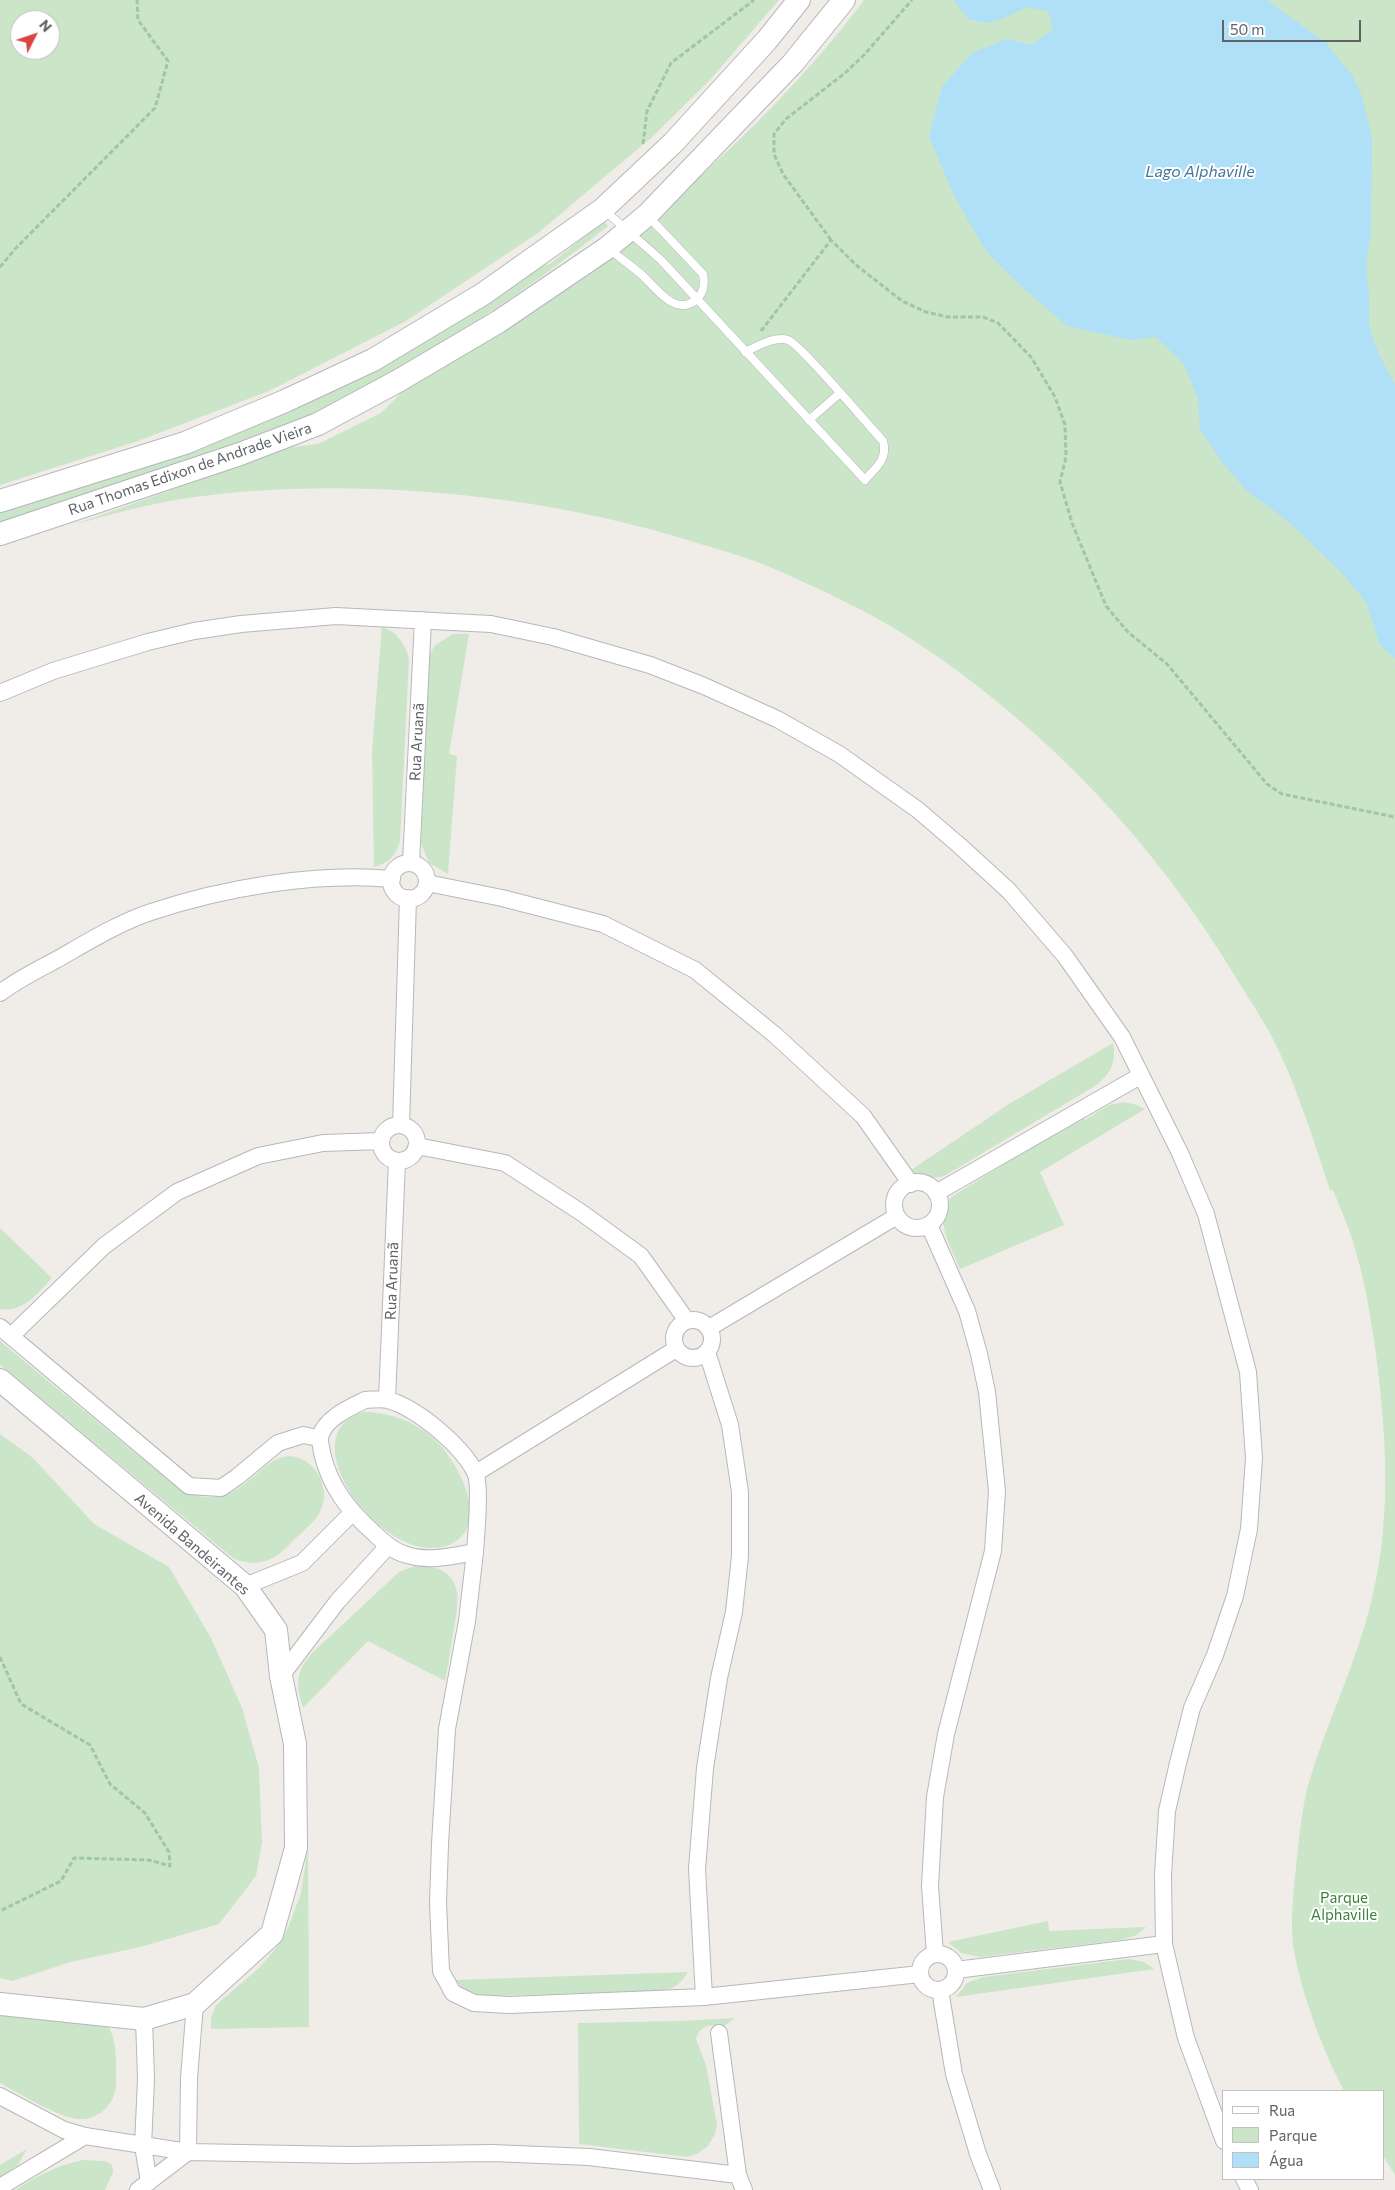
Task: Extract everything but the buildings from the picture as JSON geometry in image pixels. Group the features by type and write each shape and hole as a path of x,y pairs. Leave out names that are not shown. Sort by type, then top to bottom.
{"street":[{"name":"Rua Thomas Edixon de Andrade Vieira","path":"0,500 185,443 373,360 483,294 602,209 674,143 767,40 799,0"},
{"name":"Rua Thomas Edixon de Andrade Vieira","path":"0,534 240,454 318,424 498,322 607,248 647,215 793,63 844,0"},
{"path":"0,693 53,671 148,642 194,631 241,624 336,616 492,624 553,637 650,665 704,686 777,719 839,754 918,810 1009,891 1065,956 1122,1037 1140,1076 1163,1117 1206,1214 1248,1372 1254,1458 1249,1529 1235,1596 1215,1655 1192,1708 1167,1811 1163,1875 1164,1944 1186,2038 1222,2136"},
{"name":"Rua Aruanã","path":"411,864 424,620"},
{"path":"411,864 423,870 427,883 421,894 414,898 408,898 396,893 393,888 392,879 398,867 411,864"},
{"path":"0,993 69,952 150,912 236,890 282,883 368,877 392,879"},
{"path":"427,883 502,898 603,924 695,970 775,1035 863,1116 911,1184"},
{"path":"401,1126 408,898"},
{"path":"936,1193 1140,1076"},
{"path":"401,1126 413,1132 417,1146 415,1152 409,1158 397,1162 385,1155 381,1141 389,1128 401,1126"},
{"path":"319,1438 303,1435 278,1443 221,1488 189,1486 5,1332 104,1246 177,1192 258,1156 323,1143 381,1141"},
{"path":"417,1146 505,1163 582,1213 641,1256 687,1321"},
{"name":"Rua Aruanã","path":"387,1400 397,1162"},
{"path":"911,1184 925,1184 936,1193 939,1201 939,1212 929,1225 912,1228 902,1223 894,1207 896,1197 902,1188 911,1184"},
{"path":"709,1328 897,1216"},
{"path":"929,1225 967,1311 979,1354 989,1410 997,1491 992,1551 948,1726 935,1797 930,1886 935,1954"},
{"path":"698,1320 709,1328 712,1340 707,1352 700,1357 691,1358 682,1355 676,1349 673,1341 674,1332 679,1325 687,1321 698,1320"},
{"path":"476,1473 676,1349"},
{"path":"704,1997 697,1860 705,1768 719,1678 734,1612 740,1556 740,1492 730,1425 707,1352"},
{"name":"Avenida Bandeirantes","path":"0,1380 244,1586 276,1630 281,1676 295,1744 296,1848 272,1934 195,2004 144,2019 0,2004"},
{"path":"475,1552 438,1559 407,1556 388,1546 352,1513 326,1471 319,1438 323,1430 339,1412 365,1400 387,1400 416,1412 460,1452 476,1473 478,1518 475,1552 467,1620 448,1729 440,1844 438,1903 441,1971 453,1993 474,2002 509,2005 704,1997 920,1974"},
{"path":"244,1586 302,1563 352,1513"},
{"path":"281,1676 337,1602 388,1546"},
{"path":"956,1970 1164,1944"},
{"path":"935,1954 949,1957 956,1970 952,1983 940,1990 927,1987 920,1974 923,1961 935,1954"},
{"path":"940,1990 954,2074 978,2154 992,2190"},
{"path":"188,2152 189,2078 195,2004"},
{"path":"143,2186 146,2079 144,2019"},
{"path":"720,2033 738,2174 744,2190"},
{"path":"0,2096 64,2130 85,2136 188,2152 349,2155 492,2153 560,2156 676,2166 738,2174"},
{"path":"0,2186 85,2136"},
{"path":"143,2186 188,2152"}],"lane":[{"path":"602,209 662,260 744,352 865,480 884,457 886,450 883,441 840,393 790,341 779,339 744,352"},
{"path":"607,248 643,276 663,297 674,304 688,304 697,299 705,283 703,274 647,215"},
{"path":"810,420 840,393"}],"path":[{"path":"0,267 15,249 156,108 168,61 138,20 137,0"},
{"path":"643,147 647,111 671,63 754,0"},
{"path":"912,0 864,55 786,119 774,134 774,154 783,174 831,240 856,265 902,300 926,312 948,317 983,317 998,324 1031,357 1055,397 1065,425 1066,457 1060,482 1072,523 1106,606 1128,632 1167,664 1267,784 1282,794 1395,817"},
{"path":"744,352 831,240"},
{"path":"0,1657 21,1704 90,1744 110,1784 145,1813 169,1852 170,1866 149,1860 74,1858 61,1881 0,1911"}],"green space":[{"path":"0,0 779,0 709,81 652,137 538,233 406,321 269,391 138,441 0,485"},
{"name":"Parque Alphaville","path":"864,0 1395,0 1395,2175 1385,2159 1385,2090 1344,2090 1328,2058 1308,2005 1294,1951 1292,1926 1302,1813 1310,1779 1360,1641 1373,1594 1379,1563 1383,1533 1385,1471 1382,1409 1373,1334 1366,1294 1349,1229 1333,1190 1330,1190 1296,1092 1280,1054 1255,1008 1206,931 1171,882 1095,792 1053,750 1009,711 962,674 913,640 862,611 826,592 735,554 602,517 504,500 384,489 261,490 220,494 140,507 73,525 284,448 318,444 381,413 406,388 535,305 564,291 603,262 700,176 758,121 786,93"},
{"path":"604,221 608,226 481,319 436,347 345,398 240,444 0,522 0,509 150,464 532,268 550,264"},
{"path":"382,627 400,639 409,659 400,841 397,850 391,858 384,864 374,867 372,751"},
{"path":"453,634 469,634 449,754 457,756 448,874 429,863 421,843 428,660 434,646"},
{"path":"1113,1043 1114,1056 1111,1068 1095,1086 946,1175 928,1177 919,1175 911,1170 1009,1104"},
{"path":"1124,1102 1145,1109 1040,1172 1064,1225 960,1269 945,1233 944,1215 951,1197 1083,1116 1085,1120 1109,1105"},
{"path":"0,1228 52,1278 29,1301 16,1308 0,1309"},
{"path":"0,1341 176,1487 201,1496 220,1496 237,1489 276,1460 289,1456 311,1465 320,1477 324,1500 319,1514 310,1525 273,1558 253,1563 242,1562 233,1558 0,1365"},
{"path":"364,1412 392,1416 410,1423 426,1432 442,1448 452,1461 467,1492 470,1508 469,1523 462,1536 449,1545 423,1547 397,1538 373,1519 352,1496 339,1470 335,1445 342,1425"},
{"path":"0,1434 33,1458 94,1524 169,1567 211,1638 242,1708 259,1768 262,1842 256,1876 219,1924 144,1946 71,1962 12,1981 0,1978"},
{"path":"417,1565 433,1567 445,1572 452,1579 456,1588 457,1610 445,1681 368,1641 303,1708 298,1680 302,1668 311,1654 399,1572"},
{"path":"308,1847 309,2027 211,2029 211,2018 216,2005 259,1968 276,1948 288,1928 301,1893"},
{"path":"1048,1921 1049,1931 1146,1927 1137,1935 1120,1940 980,1957 961,1953 948,1942"},
{"path":"1129,1959 1144,1962 1154,1969 956,1997 967,1983 983,1977"},
{"path":"688,1972 675,1986 656,1992 481,1996 463,1989 455,1980"},
{"path":"0,2011 107,2024 113,2036 116,2056 116,2081 114,2094 104,2110 89,2118 72,2118 28,2099 0,2083"},
{"path":"735,2018 721,2028 713,2025 702,2029 696,2039 706,2065 717,2125 715,2134 708,2146 697,2154 687,2157 579,2144 578,2023"},
{"path":"27,2149 18,2165 0,2177 0,2165"},
{"path":"83,2160 105,2161 112,2165 113,2172 105,2190 15,2190 48,2172"}],"water":[{"name":"Lago Alphaville","path":"953,0 1267,0 1326,43 1352,75 1362,96 1372,139 1371,231 1366,266 1369,294 1369,326 1380,357 1395,384 1395,658 1380,645 1366,602 1341,572 1289,522 1247,491 1222,462 1200,429 1198,399 1184,364 1156,337 1130,340 1067,326 1020,285 986,251 954,196 929,136 942,87 972,53 1007,39 1032,45 1053,29 1048,11 1027,7 1002,19 986,23 968,19"}]}
